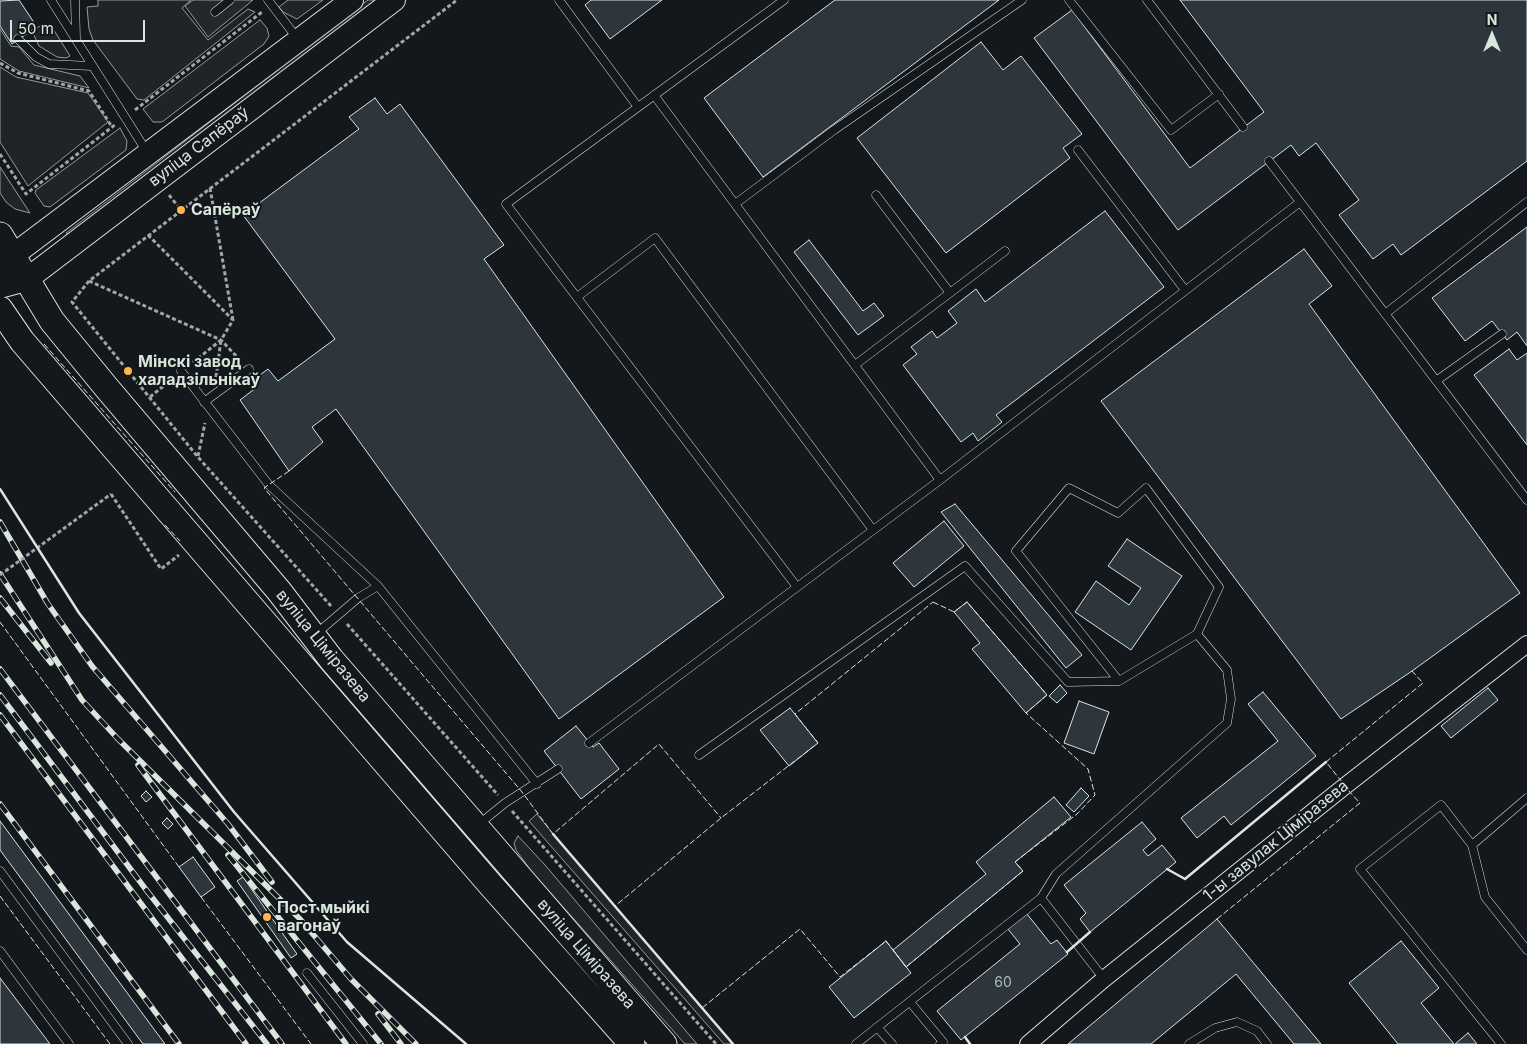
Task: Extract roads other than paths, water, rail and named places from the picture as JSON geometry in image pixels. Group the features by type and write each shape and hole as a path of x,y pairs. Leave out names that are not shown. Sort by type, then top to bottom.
{"main road":[{"name":"вуліца Сапёраў","path":"4,255 149,155 300,42 352,0"},
{"name":"вуліца Сапёраў","path":"0,287 26,280 394,0"},
{"name":"вуліца Ціміразева","path":"4,255 26,280 52,321 106,387 279,591 465,834 632,1044"},
{"name":"вуліца Ціміразева","path":"0,309 22,341 465,834 664,1044"}],"street":[{"name":"1-ы завулак Ціміразева","path":"1028,1044 1104,979 1345,786 1527,644"}],"lane":[{"path":"51,0 149,155"},
{"path":"75,0 76,38"},
{"path":"215,12 230,0"},
{"path":"268,0 300,42"},
{"path":"559,0 638,107"},
{"path":"784,0 506,204 797,587"},
{"path":"735,204 834,130 1022,0"},
{"path":"1069,0 1171,130 1219,94"},
{"path":"1147,0 1243,128"},
{"path":"18,39 36,57 48,64 91,66"},
{"path":"654,95 940,480"},
{"path":"1078,150 1185,290"},
{"path":"1269,161 1527,500"},
{"path":"876,195 950,293"},
{"path":"589,743 940,480 1300,202"},
{"path":"1385,314 1527,202"},
{"path":"576,297 655,238 873,530"},
{"path":"855,365 1005,251"},
{"path":"1436,381 1502,334"},
{"path":"206,405 213,395 249,369"},
{"path":"181,371 268,485 378,586 537,784"},
{"path":"699,755 966,566 1068,682 1119,681 1197,634 1219,587 1146,488 1118,512 1070,488 1016,552 1119,681"},
{"path":"313,636 358,598 378,586"},
{"path":"856,1044 1041,898 1056,874 1227,723 1231,699 1227,670 1197,634"},
{"path":"465,834 505,803 558,769"},
{"path":"1472,845 1527,798"},
{"path":"1501,1044 1360,868 1441,805 1472,845 1485,897 1527,950"},
{"path":"0,871 128,1044"},
{"path":"1041,898 1104,979"},
{"path":"0,951 69,1044"},
{"path":"307,973 363,1044"},
{"path":"910,1002 943,1042 940,1044"},
{"path":"1189,1044 1215,1028 1237,1022 1257,1031 1267,1044"},
{"path":"877,1027 892,1044"}],"railway":[{"path":"0,522 48,604 92,666 228,824 272,882"},
{"path":"0,574 82,700 118,739 300,919 351,979 416,1044"},
{"path":"0,598 51,663"},
{"path":"0,669 282,1044"},
{"path":"0,695 147,891 267,1044"},
{"path":"0,715 246,1044"},
{"path":"138,765 346,1044"},
{"path":"0,804 179,1044"},
{"path":"228,855 381,1044"},
{"path":"378,1014 401,1044"}],"place":[{"name":"Сапёраў","path":"181,210"},
{"name":"Мінскі завод халадзільнікаў","path":"128,371"},
{"name":"Пост мыйкі вагонаў","path":"267,917"}]}
